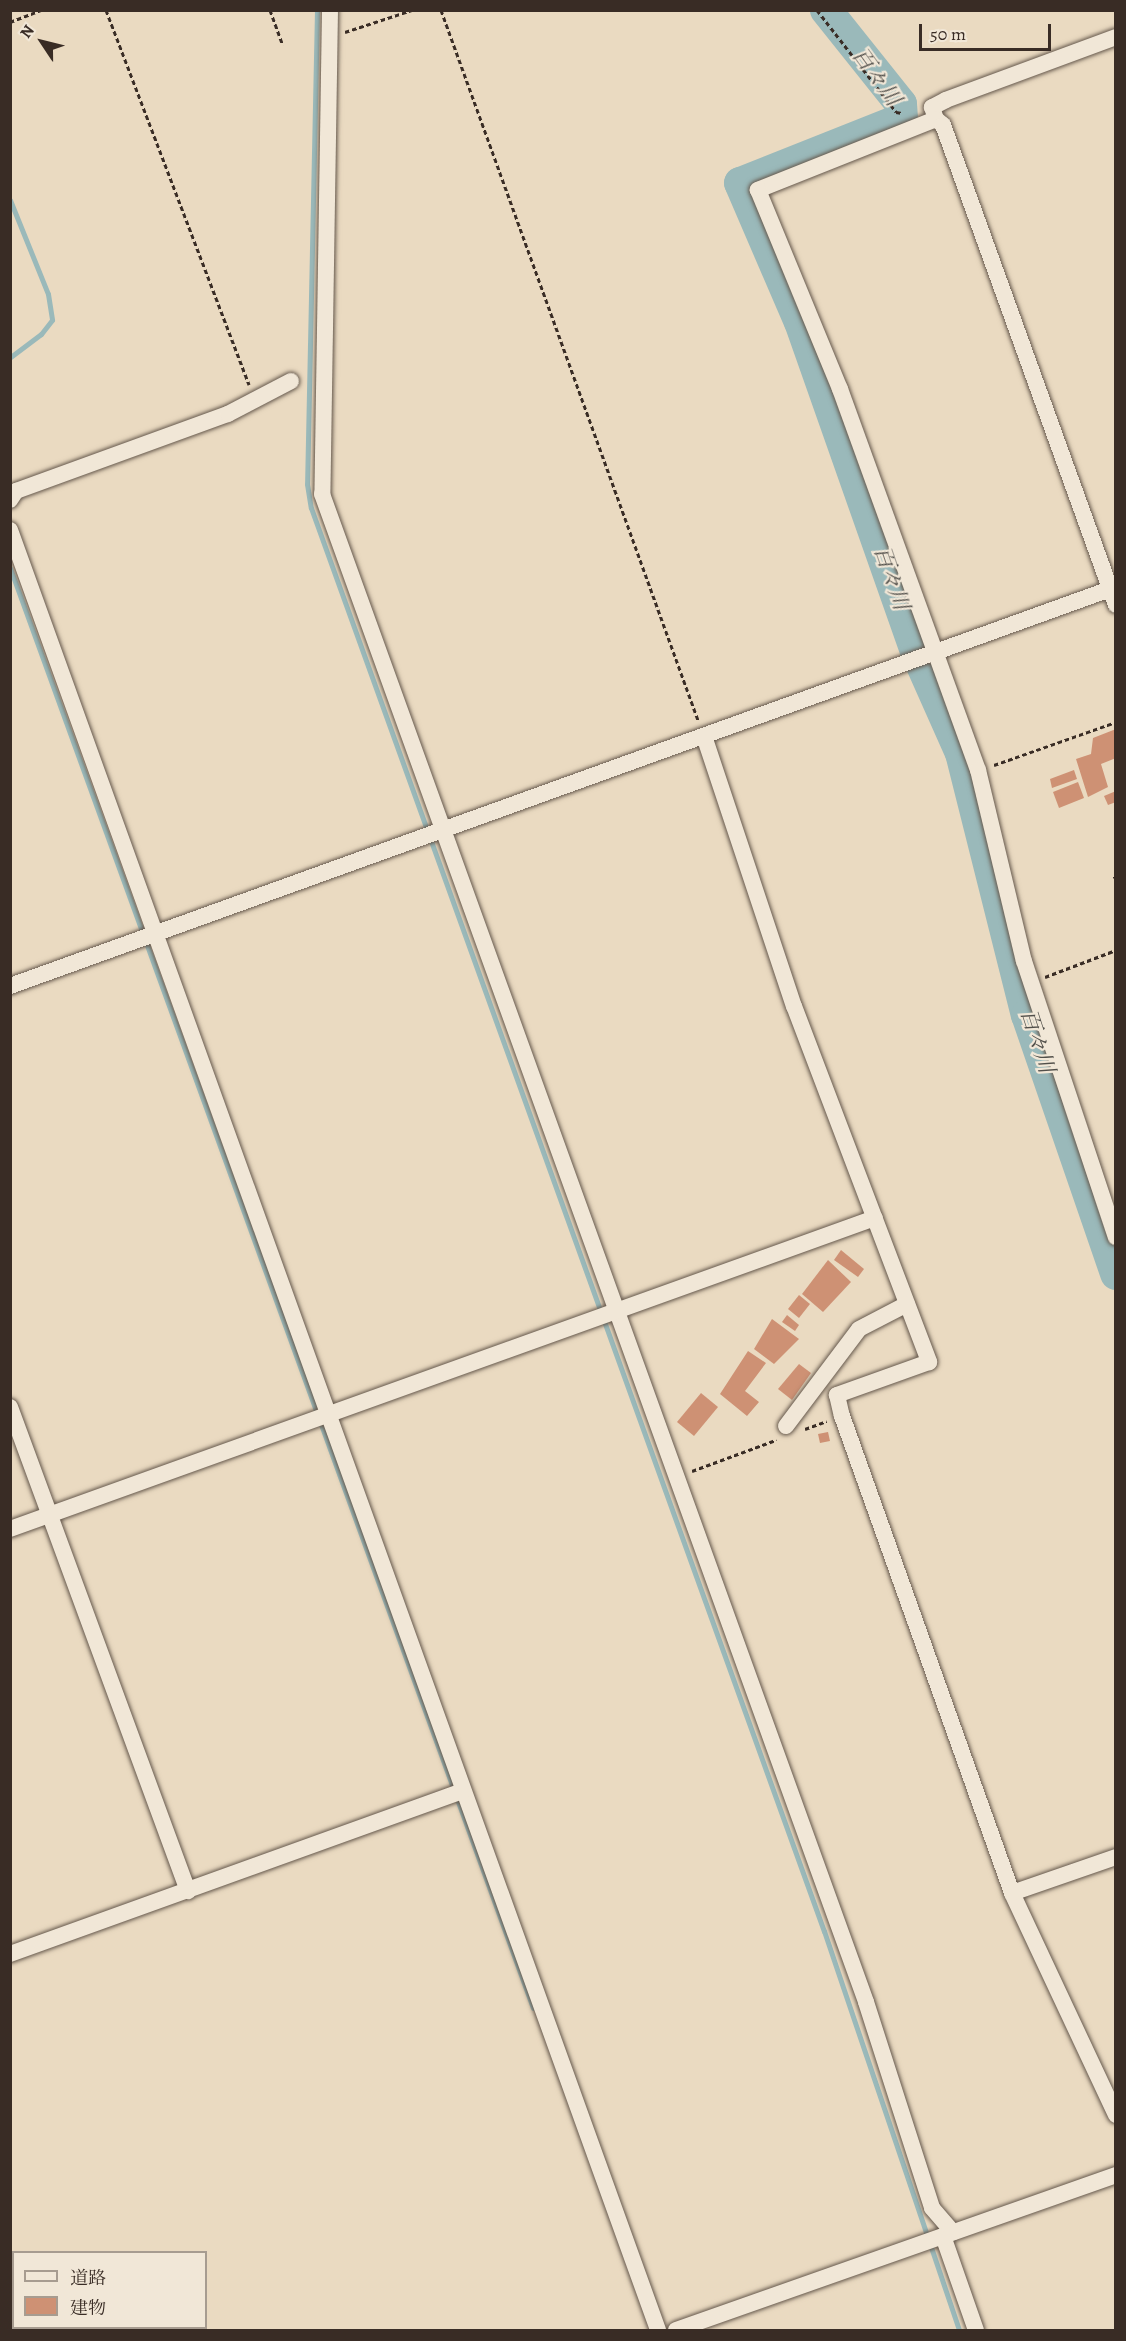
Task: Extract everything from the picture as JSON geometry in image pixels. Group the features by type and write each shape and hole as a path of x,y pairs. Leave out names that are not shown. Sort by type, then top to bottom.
{"street":[{"path":"330,10 322,494 433,834 606,1317 676,1476 862,1992 932,2208 938,2238 976,2331"},
{"path":"1116,37 932,107 936,119 943,125 1116,605"},
{"path":"936,119 758,190 840,389 932,654 978,770 1032,981 1116,1237"},
{"path":"10,500 16,491 228,414 291,381"},
{"path":"10,530 149,937 456,1794 658,2331"},
{"path":"10,986 1111,588"},
{"path":"704,736 794,1006 928,1362 837,1395"},
{"path":"10,1529 323,1420 875,1218"},
{"path":"790,1431 824,1377 860,1329 908,1304"},
{"path":"824,1377 837,1395 842,1416 1012,1893 1116,2115"},
{"path":"10,1407 188,1891"},
{"path":"10,1954 456,1794"},
{"path":"1012,1893 1116,1857"},
{"path":"676,2331 1116,2175"}],"path":[{"path":"10,22 41,10"},
{"path":"106,10 251,390"},
{"path":"270,10 283,45"},
{"path":"330,37 412,10"},
{"path":"441,10 704,736"},
{"path":"817,10 896,112"},
{"path":"978,770 1116,722"},
{"path":"1032,981 1116,950"},
{"path":"676,1476 790,1431 842,1416"}],"building":[{"path":"1116,729 1116,758 1101,764 1108,787 1088,797 1076,759 1091,754 1093,738"},
{"path":"1074,770 1077,779 1052,788 1050,779"},
{"path":"1078,782 1084,798 1059,808 1053,792"},
{"path":"1116,791 1116,802 1108,805 1104,796"},
{"path":"841,1250 864,1269 858,1277 834,1260"},
{"path":"828,1260 851,1282 823,1312 802,1294"},
{"path":"799,1295 810,1304 799,1318 788,1309"},
{"path":"787,1315 799,1325 795,1331 782,1322"},
{"path":"772,1319 799,1339 774,1364 754,1349"},
{"path":"748,1351 766,1363 745,1391 759,1402 747,1416 720,1394"},
{"path":"799,1364 811,1373 792,1400 778,1389"},
{"path":"701,1393 718,1407 694,1436 677,1422"},
{"path":"828,1432 830,1441 820,1443 818,1434"}],"waterway":[{"path":"317,10 307,484 311,508 824,1931 959,2330"},
{"name":"百々川","path":"826,10 901,104 902,119 740,183 800,322 916,652 961,753 1027,1015 1116,1274"},
{"path":"10,200 48,294 52,320 41,334 10,357"},
{"path":"10,568 533,2008"}]}
